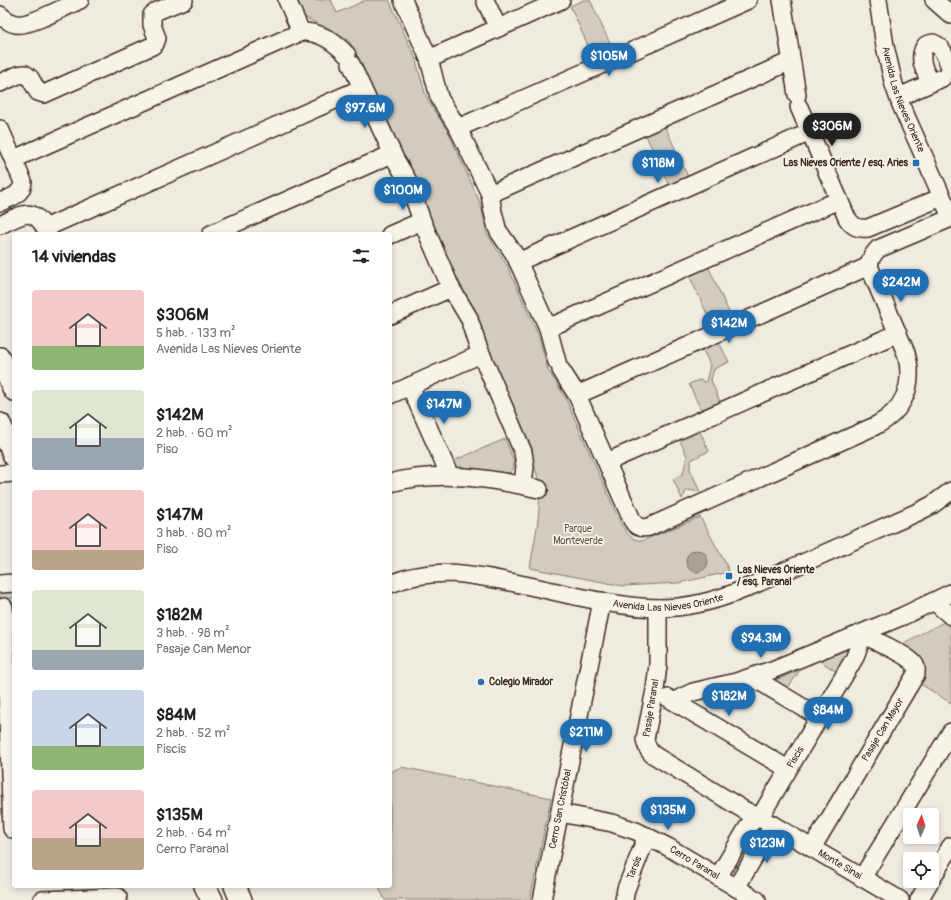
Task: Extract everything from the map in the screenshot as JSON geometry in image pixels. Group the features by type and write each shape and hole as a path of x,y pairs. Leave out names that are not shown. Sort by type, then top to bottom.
{"main road":[{"path":"0,358 12,385"},
{"path":"0,424 12,451"},
{"path":"207,888 212,900"},
{"path":"236,888 242,900"}],"street":[{"path":"0,15 9,22 15,24 26,24 80,0"},
{"path":"0,82 25,74 30,78 38,92 44,94 152,46 156,42 156,35 152,21 154,13 184,0"},
{"path":"287,0 301,32"},
{"path":"402,0 429,59 440,99 458,128 490,194 498,230 518,262 548,328 559,366 578,395 636,526 643,528 650,527 874,426 892,415 899,408 908,388 908,360 869,266 871,257 878,249 951,218"},
{"path":"485,0 498,28"},
{"path":"429,59 561,0"},
{"path":"458,128 748,0"},
{"path":"782,0 798,101 839,200 850,222 858,228 868,228 942,197"},
{"path":"934,0 951,15"},
{"name":"Avenida Las Nieves Oriente","path":"882,3 889,64 899,97 951,218"},
{"path":"14,159 301,32 311,32 321,35 337,45 349,59 392,154 410,186 422,221 451,288 470,321 481,354 523,452 531,487 487,479 450,476 413,479 392,483"},
{"path":"932,82 923,65 923,52 926,45 933,43 939,46 951,70"},
{"path":"490,194 791,61"},
{"path":"899,97 951,74"},
{"path":"0,226 21,216 29,214 40,218 46,231 362,88"},
{"path":"0,129 23,182 22,189 15,196 0,202"},
{"path":"518,262 810,132"},
{"path":"216,232 392,154"},
{"path":"548,328 839,200"},
{"path":"392,234 422,221"},
{"path":"578,395 869,266"},
{"path":"392,314 451,288"},
{"path":"607,462 898,333"},
{"path":"392,394 481,354"},
{"path":"410,386 450,476"},
{"path":"0,474 12,473"},
{"name":"Avenida Las Nieves Oriente","path":"392,583 413,576 429,573 456,573 490,578 627,605 658,608 691,605 708,602 742,590 918,512 951,491"},
{"path":"0,584 12,583"},
{"path":"676,702 682,697 693,692 752,677 772,670 860,634 951,594"},
{"name":"Cerro San Cristóbal","path":"542,900 602,601"},
{"path":"935,602 951,616"},
{"path":"6,607 9,829"},
{"name":"Pasaje Paranal","path":"658,608 658,649 655,690 645,739 646,747 652,754 744,810 767,821"},
{"name":"Piscis","path":"736,888 767,821 788,769 857,652 860,634"},
{"name":"Pasaje Can Mayor","path":"812,848 916,674 915,665 910,660 878,641 860,634"},
{"path":"752,677 819,718"},
{"path":"655,690 788,769"},
{"path":"862,878 951,732"},
{"name":"Cerro Paranal","path":"560,814 612,823 647,836 757,900"},
{"name":"Piscis","path":"718,877 749,825 756,819 767,821"},
{"name":"Monte Sinai","path":"767,821 900,900"},
{"name":"Tarsis","path":"624,900 626,889 647,836"},
{"path":"939,866 951,846"},
{"path":"919,900 926,888"},
{"path":"42,900 117,894"}],"green space":[{"name":"Parque Monteverde","path":"293,0 331,0 337,13 366,0 389,0 415,57 425,93 430,104 448,131 481,205 487,234 507,265 539,337 548,370 565,397 621,524 631,537 642,541 700,517 729,572 678,583 623,586 530,568 539,509 538,477 488,348 479,318 453,276 357,55 349,41 299,14"},
{"path":"584,0 590,0 614,52 595,61 570,6"},
{"path":"663,122 688,177 669,186 644,131"},
{"path":"707,264 732,319 713,327 688,273"},
{"path":"718,340 729,362 714,369 711,380 720,402 701,410 689,384 699,380 706,382 710,365 702,348"},
{"path":"697,425 709,451 691,460 690,469 700,492 687,490 682,499 673,479 683,474 687,456 677,434"},
{"path":"505,439 513,459 514,467 511,472 503,474 456,469 453,461"},
{"path":"0,589 12,589 12,598 0,599"},
{"path":"944,622 951,628 951,703 919,683 894,648"},
{"path":"850,648 837,672 820,661"},
{"path":"800,670 784,694 766,684"},
{"path":"402,767 551,798 530,900 385,900 379,888 392,888 392,771"},
{"path":"755,830 762,835 741,868 734,864"}],"shaded area":[{"path":"697,550 705,553 708,561 705,569 697,572 689,569 686,561 689,553"}],"place":[{"name":"Las Nieves Oriente / esq. Aries","path":"916,163"},
{"name":"Las Nieves Oriente / esq. Paranal","path":"729,576"},
{"name":"Colegio Mirador","path":"481,682"}]}
